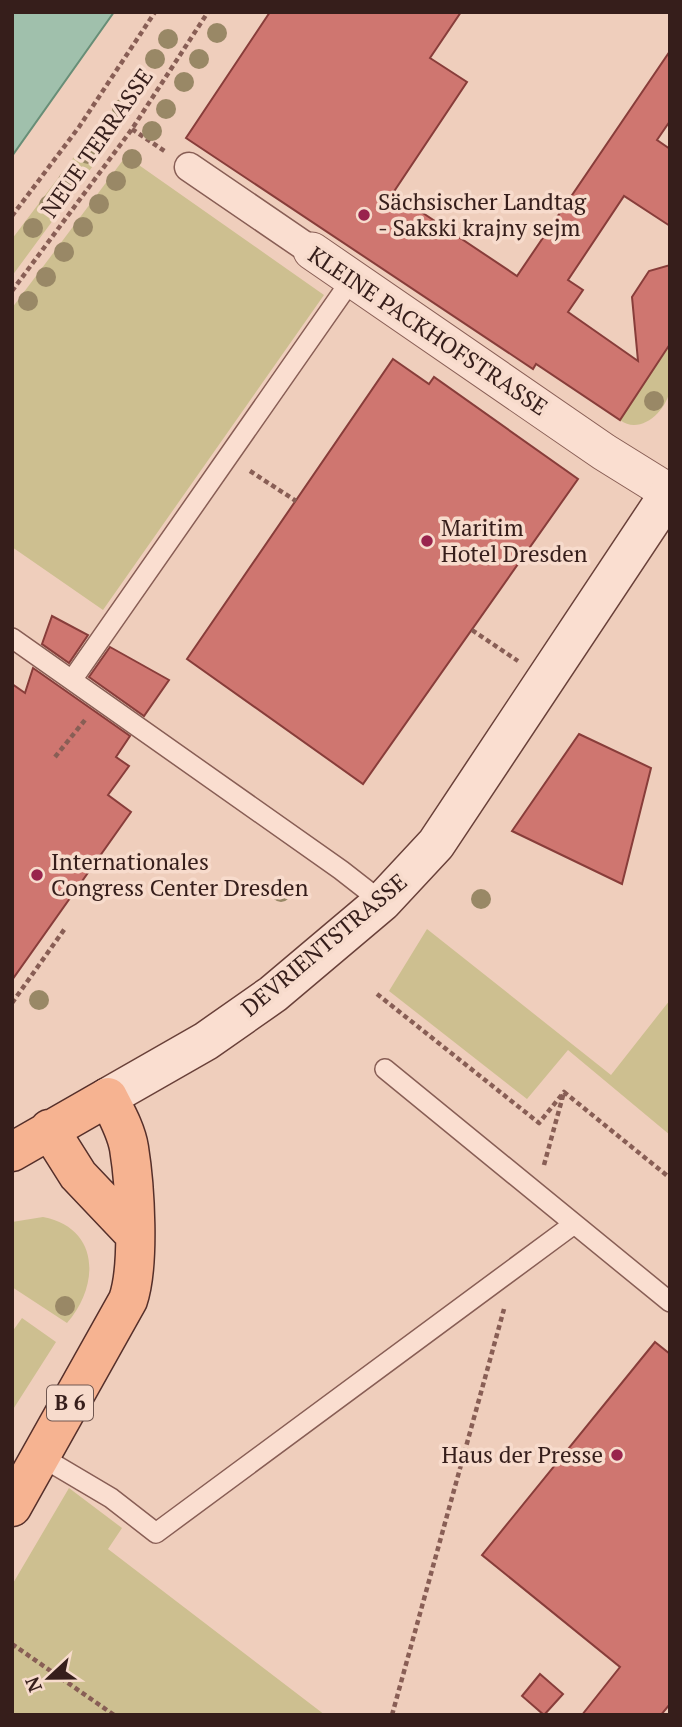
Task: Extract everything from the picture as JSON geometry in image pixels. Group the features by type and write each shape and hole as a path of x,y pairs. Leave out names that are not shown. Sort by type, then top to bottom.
{"main road":[{"name":"DEVRIENTSTRASSE","path":"108,1097 194,1048 273,994 382,902 436,844 670,493"},
{"path":"12,1152 108,1097"},
{"name":"B 6","path":"12,1507 128,1300 134,1282 136,1257 129,1146 108,1097"},
{"path":"48,1129 78,1175 134,1234"}],"street":[{"name":"KLEINE PACKHOFSTRASSE","path":"189,167 604,452 670,493"}],"lane":[{"path":"72,680 352,279"},
{"path":"12,638 341,870 382,902"},
{"path":"385,1069 670,1302"},
{"path":"40,1456 111,1499 156,1533 574,1224"}],"path":[{"path":"12,216 79,127 155,12"},
{"name":"NEUE TERRASSE","path":"12,291 132,129 208,12"},
{"path":"132,129 189,167"},
{"path":"265,480 296,501"},
{"path":"472,630 512,657"},
{"path":"55,757 77,729"},
{"path":"12,1003 66,927"},
{"path":"377,993 540,1123 564,1092"},
{"path":"564,1092 670,1178"},
{"path":"536,1193 564,1092"},
{"path":"392,1715 517,1264"},
{"path":"12,1644 114,1715"}],"shaded area":[{"path":"12,12 114,12 12,156"},
{"path":"92,133 109,144 12,276 12,239"},
{"path":"126,156 324,295 103,610 12,547 12,308"},
{"path":"670,344 670,389 664,405 644,423 628,424 620,420"},
{"path":"427,929 611,1075 670,1000 670,1135 568,1050 527,1099 389,991"},
{"path":"43,1217 62,1223 75,1233 84,1245 89,1260 85,1292 67,1323 12,1287 12,1222"},
{"path":"22,1318 56,1342 12,1411 12,1332"},
{"path":"69,1488 122,1528 108,1549 325,1715 12,1715 12,1585"}],"building":[{"name":"Sächsischer Landtag - Sakski krajny sejm","path":"270,12 461,12 430,58 467,82 393,193 517,276 670,51 670,121 657,140 670,149 670,226 624,196 568,280 583,290 568,312 638,361 632,297 649,271 670,265 670,344 620,420 536,364 533,369 186,138"},
{"name":"Maritim Hotel Dresden","path":"393,359 429,384 434,377 578,479 363,784 187,659"},
{"path":"52,616 88,635 69,663 42,644"},
{"path":"110,647 169,680 144,716 89,677"},
{"name":"Internationales Congress Center Dresden","path":"33,668 130,736 116,757 129,766 108,795 131,812 12,980 12,684 25,693"},
{"path":"579,734 651,768 622,884 512,831"},
{"name":"Haus der Presse","path":"655,1342 670,1354 670,1704 661,1715 582,1715 620,1667 482,1555"},
{"path":"540,1674 563,1694 544,1715 522,1696"}],"place":[{"name":"Sächsischer Landtag - Sakski krajny sejm","path":"364,215"},
{"name":"Maritim Hotel Dresden","path":"427,541"},
{"name":"Internationales Congress Center Dresden","path":"37,875"},
{"name":"Haus der Presse","path":"617,1455"}]}
